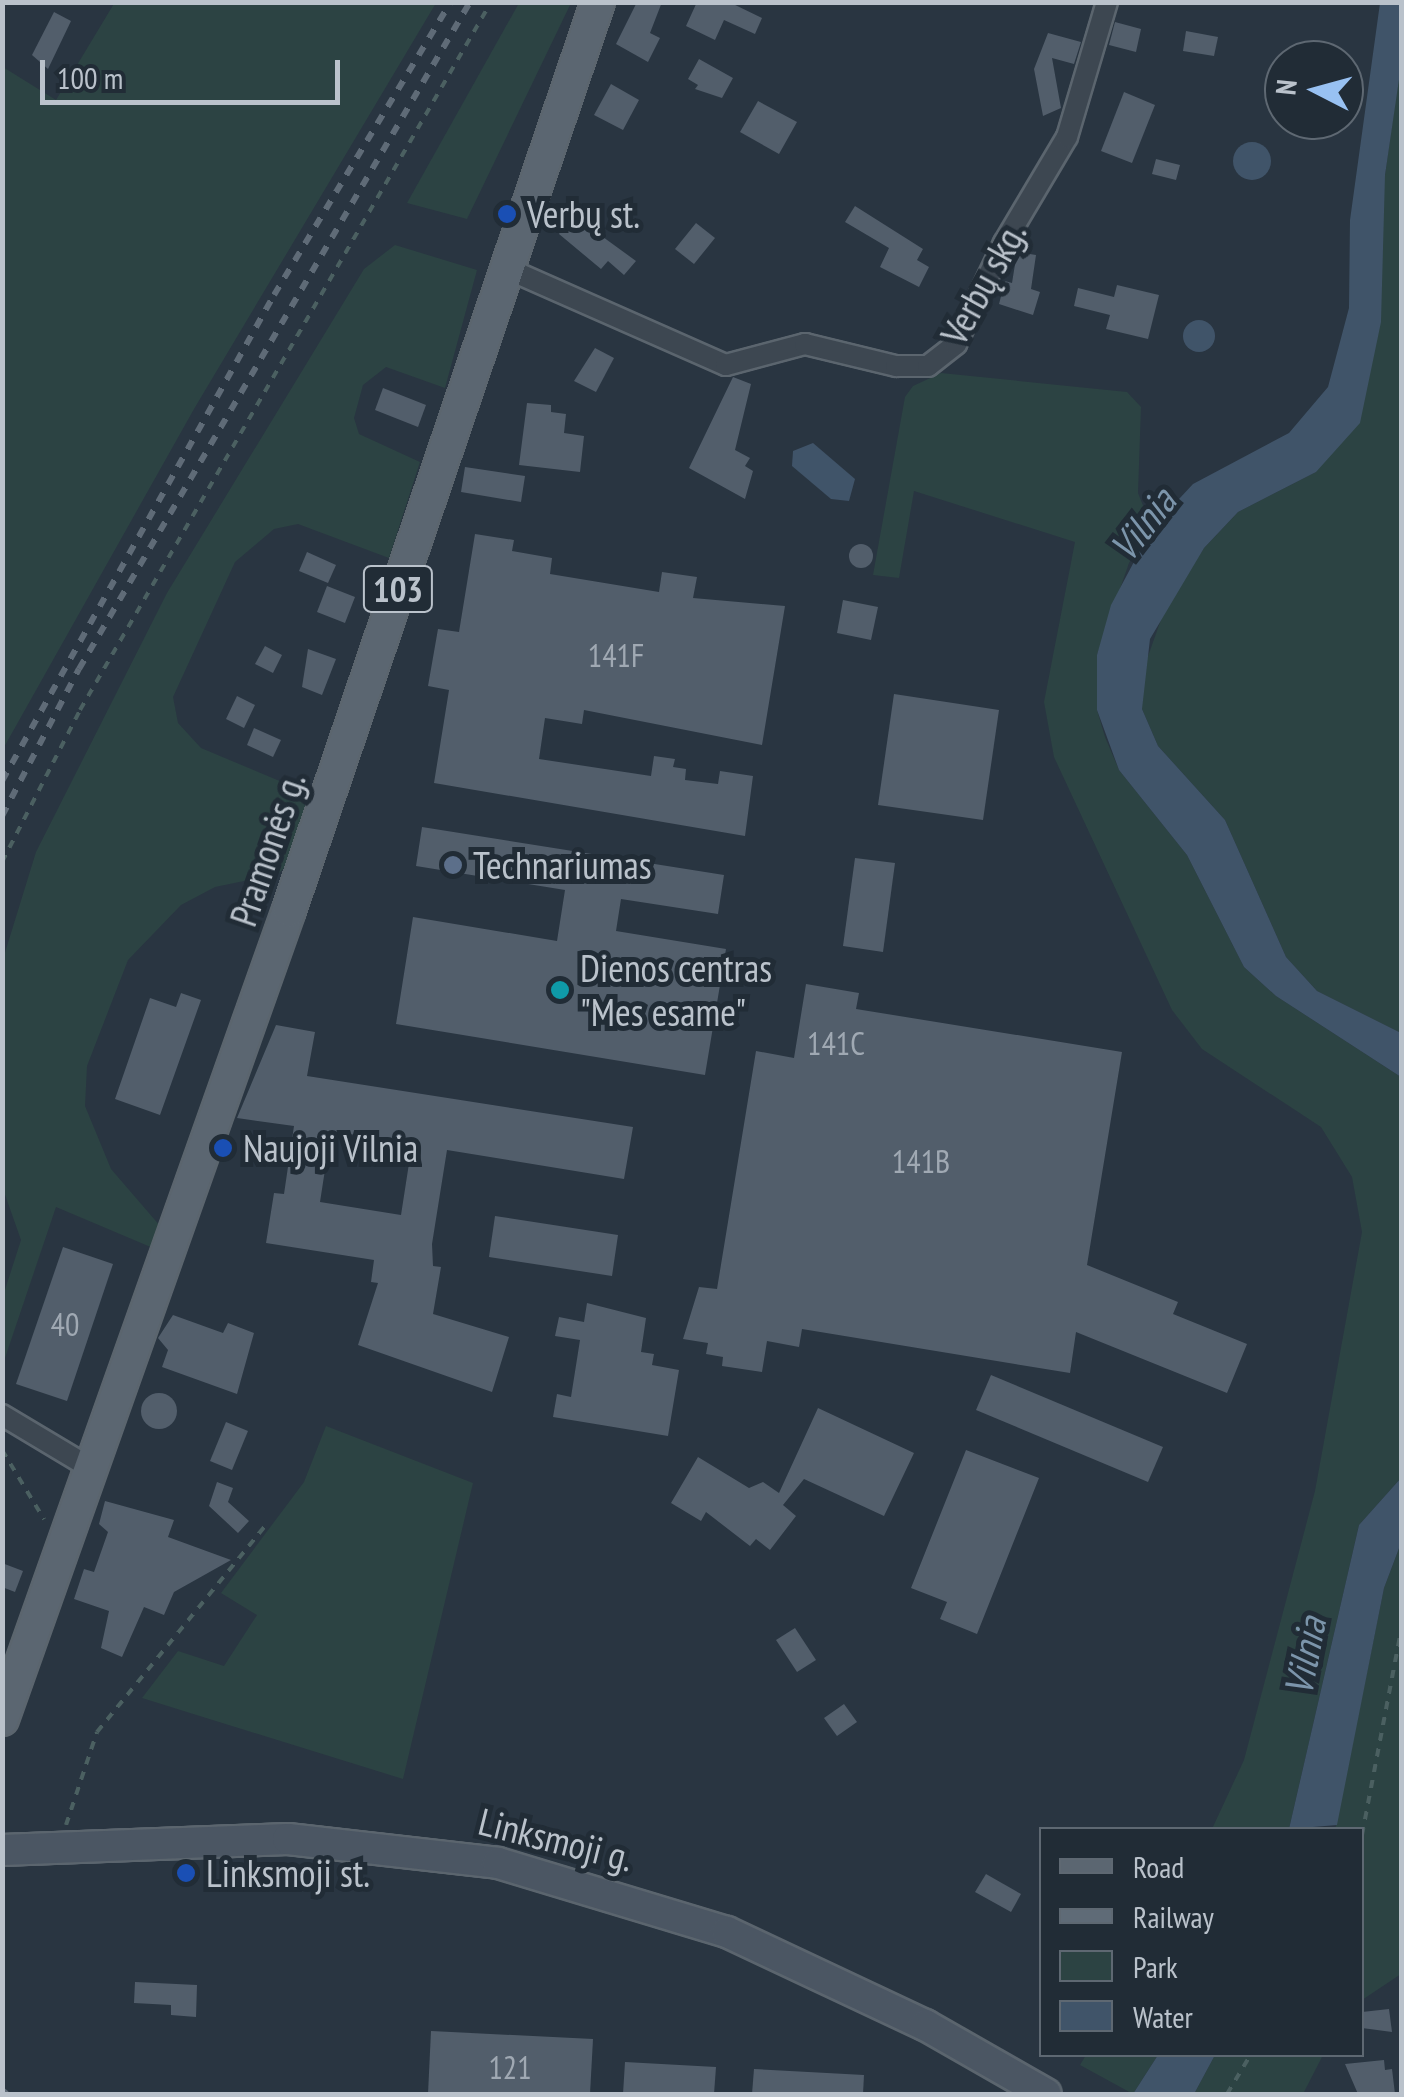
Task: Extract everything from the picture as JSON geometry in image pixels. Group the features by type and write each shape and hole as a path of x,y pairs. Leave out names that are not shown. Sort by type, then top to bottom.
{"main road":[{"name":"Pramonės g.","path":"2,1719 289,910 598,2"},
{"name":"Linksmoji g.","path":"2,1850 288,1840 498,1863 727,1932 925,2024 1036,2089"}],"street":[{"name":"Verbų skg.","path":"508,268 726,366 805,344 896,366 928,366 956,344 1067,137 1107,2"},
{"path":"2,1416 89,1467"}],"path":[{"path":"2,862 80,710 491,2"},
{"path":"2,1450 60,1549"},
{"path":"63,1849 96,1732 268,1522"},
{"path":"1363,1827 1402,1625"},
{"path":"1227,2094 1248,2057"}],"green space":[{"path":"115,2 436,3 194,409 3,749 3,67 56,100"},
{"path":"519,3 571,3 467,219 407,203"},
{"path":"1401,59 1401,1033 1317,991 1286,957 1225,820 1158,746 1142,709 1142,673 1168,600 1204,548 1238,512 1316,472 1385,175"},
{"path":"395,245 477,270 445,388 386,367 363,385 354,418 359,434 420,462 389,558 298,524 274,529 235,562 173,697 178,723 201,748 313,795 289,863 278,874 215,887 181,905 128,960 87,1066 85,1106 111,1169 161,1227 153,1248 56,1207 3,1364 3,1296 21,1240 3,1189 3,959 36,852 167,593 364,269"},
{"path":"941,373 1127,392 1141,407 1138,493 1152,528 1129,563 1097,655 1097,710 1105,737 1119,770 1187,855 1244,967 1276,996 1401,1077 1401,1478 1359,1525 1289,1827 1213,1827 1244,1760 1315,1491 1362,1232 1352,1177 1321,1127 1202,1049 1172,1010 1054,757 1044,702 1075,542 914,491 899,578 873,575 905,397 913,386"},
{"path":"326,1426 473,1483 403,1779 142,1698 178,1651 224,1666 257,1615 221,1593 304,1482"},
{"path":"1401,1543 1401,1974 1364,1999 1364,1827 1336,1827 1384,1588"},
{"path":"1084,2057 1157,2057 1133,2094 1080,2065"},
{"path":"1214,2057 1322,2057 1303,2094 1194,2094"}],"water":[{"path":"1380,3 1401,3 1402,59 1385,175 1381,322 1360,423 1316,472 1238,512 1204,548 1150,639 1142,709 1158,746 1225,820 1286,957 1317,991 1401,1033 1401,1077 1276,996 1244,967 1187,855 1119,770 1097,710 1097,655 1111,605 1152,528 1193,484 1289,433 1328,387 1349,308 1350,220"},
{"path":"1252,142 1266,147 1271,161 1266,175 1252,180 1238,175 1233,161 1238,147"},
{"path":"1199,320 1211,324 1215,336 1211,348 1199,352 1187,348 1183,336 1187,324"},
{"path":"813,443 855,479 849,501 831,499 792,466 793,451"},
{"path":"1401,1478 1401,1543 1384,1588 1337,1825 1289,1827 1359,1525"},
{"path":"1156,2057 1214,2057 1194,2094 1133,2094"}],"building":[{"path":"637,2 662,2 650,33 660,38 648,62 616,44"},
{"path":"697,2 729,2 762,18 755,34 724,20 715,40 686,26"},
{"path":"54,12 71,21 48,69 32,55"},
{"path":"1115,22 1141,29 1136,52 1109,45"},
{"path":"1186,31 1218,37 1214,56 1183,51"},
{"path":"1048,33 1081,42 1074,64 1052,58 1061,108 1043,116 1034,69"},
{"path":"699,59 733,78 722,98 695,89 698,85 688,79"},
{"path":"611,84 639,100 623,130 594,115"},
{"path":"1124,92 1155,105 1132,163 1101,151"},
{"path":"758,101 797,122 779,154 740,132"},
{"path":"1156,159 1180,165 1176,180 1152,174"},
{"path":"855,206 923,249 917,260 929,267 919,287 880,267 889,248 845,222"},
{"path":"570,213 636,261 624,275 608,261 601,269 559,234"},
{"path":"696,223 715,238 694,264 675,249"},
{"path":"1017,252 1036,255 1031,289 1040,292 1033,315 999,304 1005,281 1012,283"},
{"path":"1117,285 1159,295 1148,339 1106,329 1110,315 1074,306 1078,288 1114,297"},
{"path":"595,348 614,358 596,392 574,381"},
{"path":"733,377 751,384 735,450 750,458 745,466 753,471 745,499 689,468"},
{"path":"383,388 426,405 418,427 375,410"},
{"path":"527,403 551,405 551,412 566,414 564,433 584,436 580,472 519,465"},
{"path":"465,467 525,476 521,502 461,492"},
{"path":"475,534 514,540 512,551 552,558 550,574 659,592 662,572 697,577 693,598 785,606 762,745 584,710 582,724 545,718 539,759 651,776 654,756 675,759 673,767 686,769 685,780 718,784 720,771 753,776 745,836 434,783 449,690 428,686 438,629 459,632"},
{"path":"861,544 870,547 870,565 861,568 852,565 849,556 852,547"},
{"path":"307,552 336,565 328,583 299,571"},
{"path":"327,586 355,597 345,623 317,612"},
{"path":"843,600 878,607 871,640 837,633"},
{"path":"265,646 282,655 273,673 255,664"},
{"path":"308,649 336,659 322,695 302,687"},
{"path":"894,694 999,710 983,820 878,805"},
{"path":"237,696 255,705 244,728 226,719"},
{"path":"254,728 281,740 273,757 247,745"},
{"name":"Dienos centras \"Mes esame\"","path":"422,827 724,875 718,914 621,899 616,931 726,949 705,1075 396,1024 413,917 557,941 565,890 416,866"},
{"path":"855,858 895,863 883,952 843,946"},
{"path":"806,984 859,993 856,1009 1122,1052 1087,1265 1178,1302 1173,1314 1247,1344 1227,1393 1076,1332 1070,1373 802,1329 799,1347 767,1341 762,1372 722,1366 723,1357 706,1354 708,1343 683,1339 699,1287 717,1289 756,1051 794,1058"},
{"path":"181,993 201,1000 160,1115 115,1099 150,998 176,1007"},
{"path":"276,1025 315,1032 307,1076 633,1127 624,1179 447,1150 432,1244 433,1266 441,1267 433,1314 509,1337 492,1392 358,1345 378,1283 371,1282 374,1260 266,1243 274,1193 284,1194 294,1126 237,1118","holes":["331,1131 412,1144 401,1215 320,1202"]},
{"path":"495,1216 618,1235 612,1276 489,1257"},
{"path":"63,1247 113,1264 67,1401 16,1384"},
{"path":"587,1303 646,1318 641,1352 654,1354 652,1365 679,1370 668,1436 553,1417 557,1394 571,1397 580,1340 555,1336 559,1317 584,1322"},
{"path":"173,1315 223,1333 228,1323 254,1333 237,1394 162,1367 168,1350 158,1338"},
{"path":"991,1375 1163,1447 1148,1482 976,1410"},
{"path":"159,1393 172,1398 177,1411 172,1424 159,1429 146,1424 141,1411 146,1398"},
{"path":"818,1408 914,1453 884,1516 804,1479 783,1505 796,1516 770,1550 756,1539 750,1546 706,1512 701,1521 671,1503 698,1457 749,1488 763,1482 779,1493"},
{"path":"226,1422 248,1431 232,1470 210,1461"},
{"path":"966,1450 1039,1478 977,1634 940,1619 947,1602 911,1588"},
{"path":"217,1482 233,1488 228,1502 249,1521 238,1533 209,1506"},
{"path":"105,1501 174,1520 168,1537 231,1560 174,1592 164,1615 144,1607 122,1657 101,1648 109,1611 74,1599 84,1569 94,1572 108,1532 99,1524"},
{"path":"2,1563 23,1571 15,1592 2,1587"},
{"path":"795,1628 816,1660 797,1672 776,1640"},
{"path":"844,1704 857,1722 837,1736 824,1718"},
{"path":"986,1874 1021,1894 1011,1912 975,1892"},
{"path":"135,1982 197,1985 196,2017 171,2015 171,2005 134,2003"},
{"path":"1389,2009 1392,2032 1364,2028 1364,2012"},
{"path":"431,2031 593,2039 590,2094 428,2094"},
{"path":"1384,2060 1385,2070 1392,2069 1395,2094 1358,2094 1345,2064"},
{"path":"625,2062 716,2067 714,2094 623,2094"},
{"path":"754,2069 864,2075 863,2094 752,2094"}],"railway":[{"path":"2,781 274,295 451,2"},
{"path":"2,816 79,669 470,2"},
{"path":"2,2090 7,2094"}],"place":[{"name":"Verbų st.","path":"507,214"},
{"name":"Technariumas","path":"453,865"},
{"name":"Dienos centras \"Mes esame\"","path":"560,990"},
{"name":"Naujoji Vilnia","path":"223,1148"},
{"name":"Linksmoji st.","path":"186,1873"}],"water label":[{"name":"Vilnia","path":"1142,524"},
{"name":"Vilnia","path":"1304,1656"}]}
